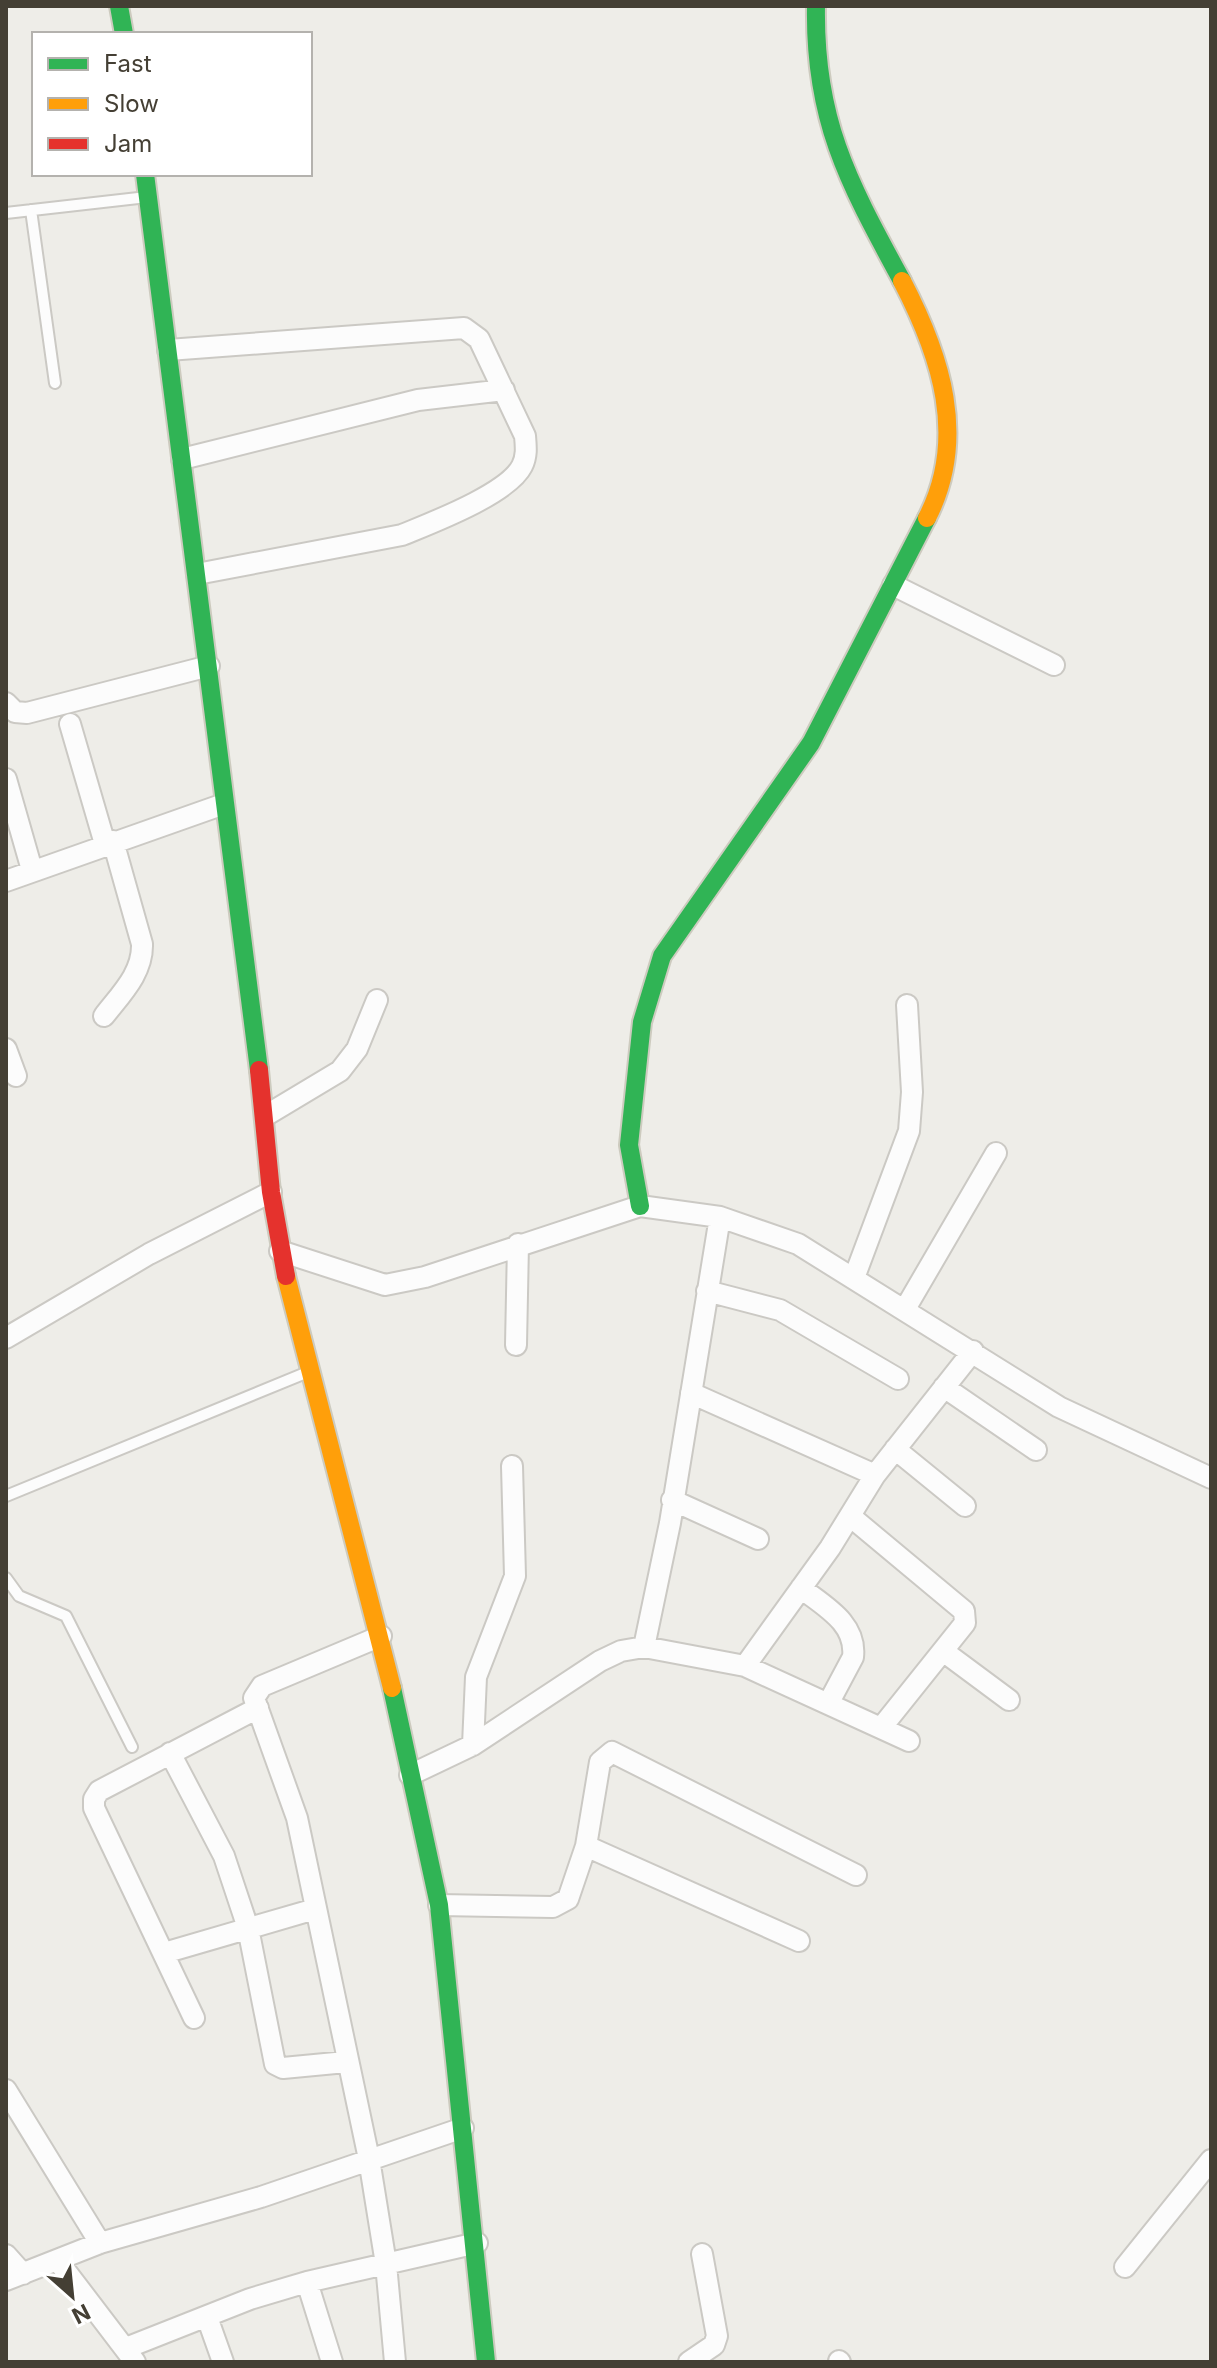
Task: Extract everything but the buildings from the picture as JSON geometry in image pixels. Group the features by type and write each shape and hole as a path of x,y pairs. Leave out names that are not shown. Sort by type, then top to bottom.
{"main road":[{"path":"119,6 124,32"},
{"path":"640,1206 629,1145 642,1022 662,956 811,743 939,495 949,467 953,436 944,379 921,320 842,168 832,139 817,61 816,6"},
{"path":"145,176 280,1251 309,1372 381,1636 439,1905 477,2243 486,2362"}],"street":[{"path":"168,350 464,328 479,339 525,436 527,452 521,469 504,486 402,535 197,574"},
{"path":"182,459 418,400 504,390"},
{"path":"893,585 1054,665"},
{"path":"6,703 15,712 27,713 209,666"},
{"path":"70,724 142,944 143,958 139,969 104,1016"},
{"path":"6,779 32,870"},
{"path":"6,881 224,804"},
{"path":"265,1116 340,1071 357,1049 377,1000"},
{"path":"854,1278 909,1131 912,1092 907,1005"},
{"path":"6,1049 16,1076"},
{"path":"905,1309 996,1153"},
{"path":"6,1338 149,1254 271,1192"},
{"path":"280,1251 385,1285 425,1277 640,1206 720,1217 798,1244 1059,1407 1211,1478"},
{"path":"644,1647 720,1217"},
{"path":"516,1345 518,1244"},
{"path":"707,1291 780,1310 898,1379"},
{"path":"745,1666 801,1588 875,1475 973,1351"},
{"path":"944,1387 1036,1450"},
{"path":"691,1393 875,1475"},
{"path":"895,1449 965,1506"},
{"path":"473,1745 476,1677 515,1576 512,1466"},
{"path":"672,1500 758,1539"},
{"path":"850,1516 964,1611 965,1623 881,1728"},
{"path":"801,1588 845,1622 853,1648 853,1657 828,1704"},
{"path":"381,1636 262,1686 254,1698 297,1818 346,2062 369,2159 386,2264 395,2362"},
{"path":"410,1775 473,1745 600,1661 621,1651 644,1647 745,1666 909,1741"},
{"path":"943,1651 1009,1700"},
{"path":"194,2018 94,1808 94,1799 99,1791 258,1708"},
{"path":"439,1905 553,1907 571,1894 586,1846 600,1762 612,1752 856,1875"},
{"path":"170,1753 224,1856 248,1928 275,2064 283,2068 346,2062"},
{"path":"586,1846 799,1941"},
{"path":"164,1953 315,1909"},
{"path":"6,2090 100,2243"},
{"path":"6,2255 14,2277 100,2243 261,2197 463,2128"},
{"path":"1125,2267 1211,2160"},
{"path":"58,2261 130,2355 207,2317 307,2282 477,2243"},
{"path":"689,2362 716,2354 717,2336 702,2254"},
{"path":"307,2282 332,2362"},
{"path":"207,2317 223,2362"}],"lane":[{"path":"6,213 149,197"},
{"path":"31,210 55,383"},
{"path":"6,1496 309,1372"},
{"path":"6,1578 19,1596 66,1616 132,1747"}],"traffic: fast":[{"path":"119,6 124,32"},
{"path":"816,6 821,84 838,150 866,213 902,281"},
{"path":"145,176 259,1070"},
{"path":"640,1206 629,1145 642,1022 662,956 811,743 927,518"},
{"path":"392,1688 439,1905 486,2362"}],"traffic: slow":[{"path":"902,281 928,338 944,398 946,458 927,518"},
{"path":"286,1276 392,1688"}],"traffic: jam":[{"path":"259,1070 271,1192 286,1276"}]}
